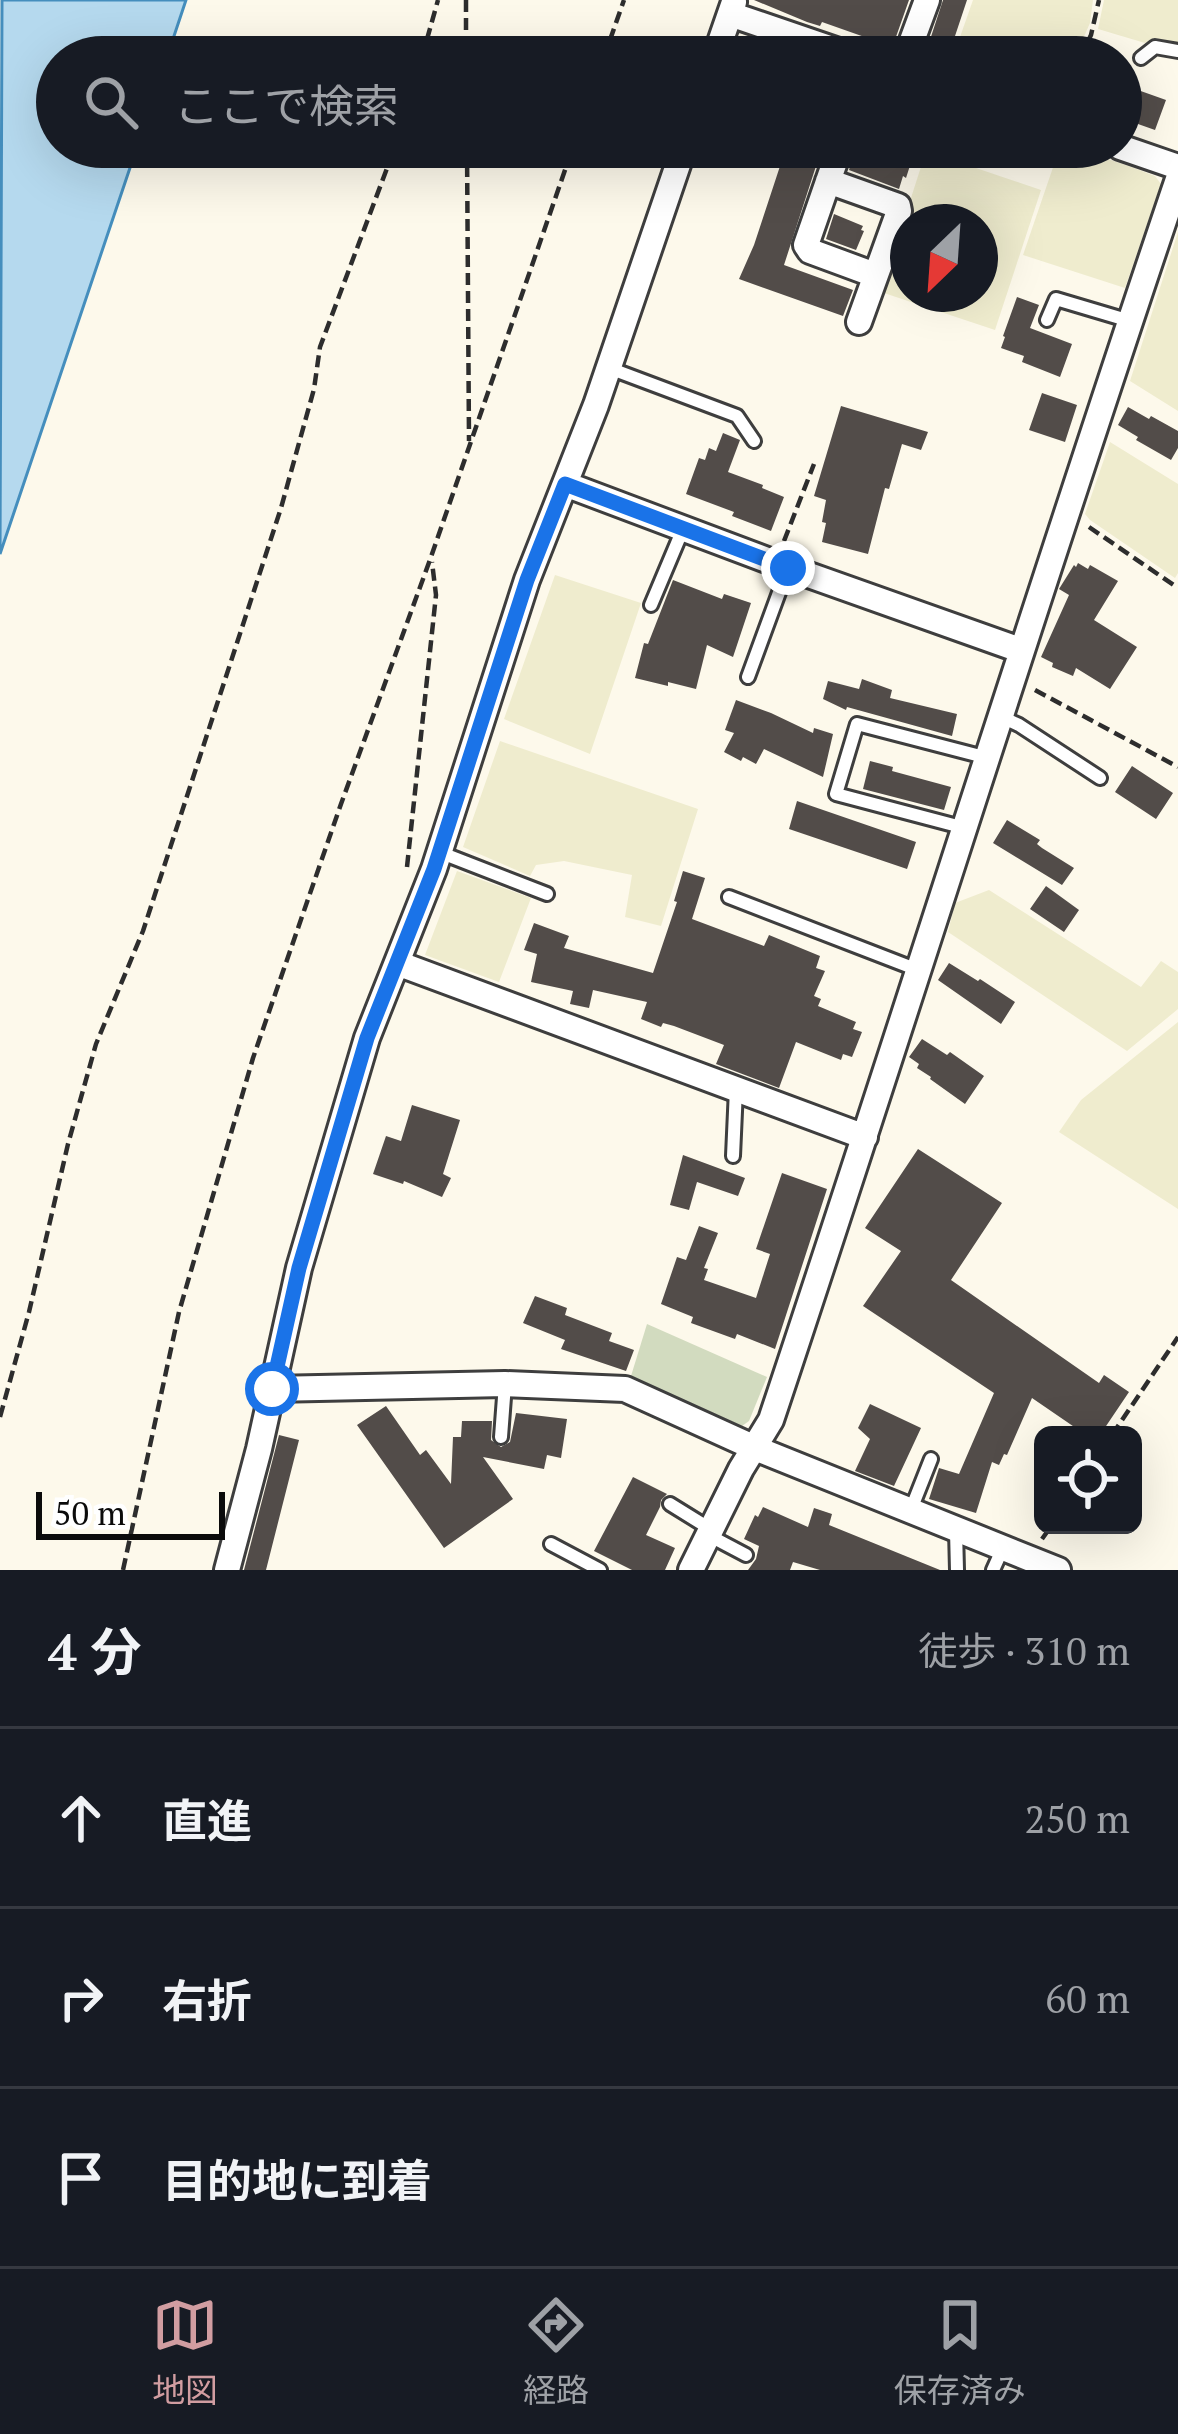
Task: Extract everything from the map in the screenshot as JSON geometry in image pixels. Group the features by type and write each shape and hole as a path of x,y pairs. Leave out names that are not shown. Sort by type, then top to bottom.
{"street":[{"path":"914,36 927,0"},
{"path":"722,36 732,7 804,36"},
{"path":"1142,154 1178,166"},
{"path":"227,1570 305,1247 367,1038 439,852 527,580 609,368 677,168"},
{"path":"833,168 806,245 810,251 875,275"},
{"path":"691,1570 770,1420 966,829 1065,511 1178,179"},
{"path":"828,181 898,206 859,322"},
{"path":"565,484 1020,650"},
{"path":"397,963 865,1137"},
{"path":"272,1389 505,1384 625,1389 956,1531 998,1560 1058,1570"}],"lane":[{"path":"1142,57 1155,47 1178,51"},
{"path":"1047,320 1056,299 1130,321"},
{"path":"609,368 737,416 754,441"},
{"path":"651,605 683,529"},
{"path":"748,677 782,565"},
{"path":"1002,718 1100,778"},
{"path":"966,829 836,794 856,724 988,758"},
{"path":"439,852 547,894"},
{"path":"729,898 919,971"},
{"path":"733,1156 736,1089"},
{"path":"501,1437 505,1384"},
{"path":"910,1512 931,1459"},
{"path":"670,1504 746,1555"},
{"path":"956,1531 957,1570"},
{"path":"551,1544 600,1570"}],"path":[{"path":"428,36 438,0"},
{"path":"466,0 466,36"},
{"path":"611,36 623,0"},
{"path":"1090,36 1099,0"},
{"path":"0,1417 96,1043 150,909 281,508 314,389 320,347 387,168"},
{"path":"467,168 469,447"},
{"path":"123,1570 179,1312 253,1058 566,168"},
{"path":"782,565 814,464"},
{"path":"1065,511 1178,588"},
{"path":"406,871 436,595 431,557"},
{"path":"1013,679 1178,767"},
{"path":"1118,1426 1178,1337"}],"shaded area":[{"path":"973,0 1093,0 1084,36 960,36"},
{"path":"1104,0 1178,0 1178,45 1155,38 1145,43 1142,36 1098,29"},
{"path":"921,168 976,168 1041,190 995,330 941,312 998,312 998,204 909,204"},
{"path":"1053,168 1134,168 1155,176 1161,184 1125,288 1023,255"},
{"path":"1178,232 1178,411 1130,381"},
{"path":"890,264 890,295 881,292"},
{"path":"1110,442 1178,484 1175,578 1085,514"},
{"path":"555,575 641,603 590,754 504,719"},
{"path":"500,741 698,809 661,926 625,917 632,875 564,861 536,865 530,876 463,847"},
{"path":"457,871 531,898 499,982 425,955"},
{"path":"989,890 1141,987 1161,961 1178,972 1178,1009 1127,1051 948,932 955,903"},
{"path":"1178,1022 1178,1209 1059,1132 1081,1100"}],"green space":[{"path":"647,1324 767,1377 749,1421 742,1426 631,1376"}],"water":[{"path":"2,0 186,0 174,36 36,36 36,168 130,168 0,554"}],"building":[{"path":"754,0 909,0 896,36 862,36 822,22 820,26"},
{"path":"943,0 967,0 955,36 931,36"},
{"path":"1142,91 1166,100 1155,130 1142,125"},
{"path":"779,168 815,168 784,265 853,290 843,316 739,279"},
{"path":"850,168 909,168 899,189"},
{"path":"834,214 863,226 856,250 826,239"},
{"path":"1017,297 1039,305 1030,328 1072,344 1060,377 1001,348"},
{"path":"1042,393 1077,405 1065,442 1029,430"},
{"path":"841,406 928,432 921,450 902,444 868,554 822,542 826,500 814,496"},
{"path":"1128,407 1178,431 1178,448 1171,460 1118,425"},
{"path":"723,433 740,440 728,472 784,497 771,531 686,494 699,458 705,460 709,448 716,451"},
{"path":"1078,563 1118,581 1094,620 1137,647 1110,689 1076,668 1073,676 1041,657 1069,595 1059,589"},
{"path":"673,580 722,599 724,594 751,603 733,657 707,645 696,689 635,678 644,643 648,644"},
{"path":"862,679 892,690 890,698 957,714 952,736 846,710 823,699 828,681 859,689"},
{"path":"736,700 813,733 814,728 833,734 823,777 764,749 756,764 724,752 734,733 725,730"},
{"path":"870,761 951,787 944,810 863,789"},
{"path":"1132,766 1173,793 1156,819 1115,792"},
{"path":"797,801 916,842 907,869 789,829"},
{"path":"1007,820 1074,868 1062,885 993,843"},
{"path":"683,871 705,878 692,919 764,946 769,935 820,956 816,968 825,971 814,996 821,999 818,1006 856,1022 853,1029 862,1032 852,1057 843,1054 841,1060 796,1042 779,1088 716,1064 724,1045 641,1019 647,1002 593,990 589,1008 570,1004 573,991 531,982 537,954 524,950 534,923 569,936 564,948 653,973"},
{"path":"1046,886 1079,910 1064,932 1030,909"},
{"path":"949,963 1015,1002 1001,1024 938,980"},
{"path":"922,1039 984,1076 965,1104 909,1057"},
{"path":"412,1105 460,1120 443,1174 451,1178 442,1197 373,1174 386,1136 401,1141"},
{"path":"918,1149 1002,1203 951,1280 1099,1383 1104,1375 1129,1392 1106,1426 1073,1426 1032,1398 1007,1455 999,1465 992,1462 976,1513 929,1499 939,1468 959,1474 994,1393 863,1306 901,1251 865,1228"},
{"path":"683,1155 745,1178 738,1196 697,1182 689,1210 670,1205"},
{"path":"782,1173 827,1189 775,1349 691,1323 693,1317 661,1304 677,1257 686,1260 699,1226 718,1233 704,1280 756,1298 770,1254 756,1249"},
{"path":"535,1296 567,1308 565,1315 612,1333 609,1341 634,1350 626,1371 561,1349 565,1340 523,1323"},
{"path":"870,1404 921,1428 894,1486 855,1471 870,1439 858,1428"},
{"path":"386,1406 420,1455 426,1450 451,1484 453,1437 461,1437 462,1421 492,1421 491,1440 501,1447 510,1442 516,1413 567,1419 561,1458 547,1455 544,1469 483,1457 513,1499 444,1548 357,1425"},
{"path":"279,1435 299,1440 266,1570 244,1570"},
{"path":"633,1477 667,1494 646,1535 675,1548 665,1570 632,1570 594,1551"},
{"path":"763,1507 808,1527 814,1508 832,1514 829,1525 940,1570 820,1570 793,1562 790,1570 748,1570 759,1546 744,1539"}],"route":[{"path":"272,1389 299,1268 367,1038 434,869 527,580 565,484 788,568"}]}
